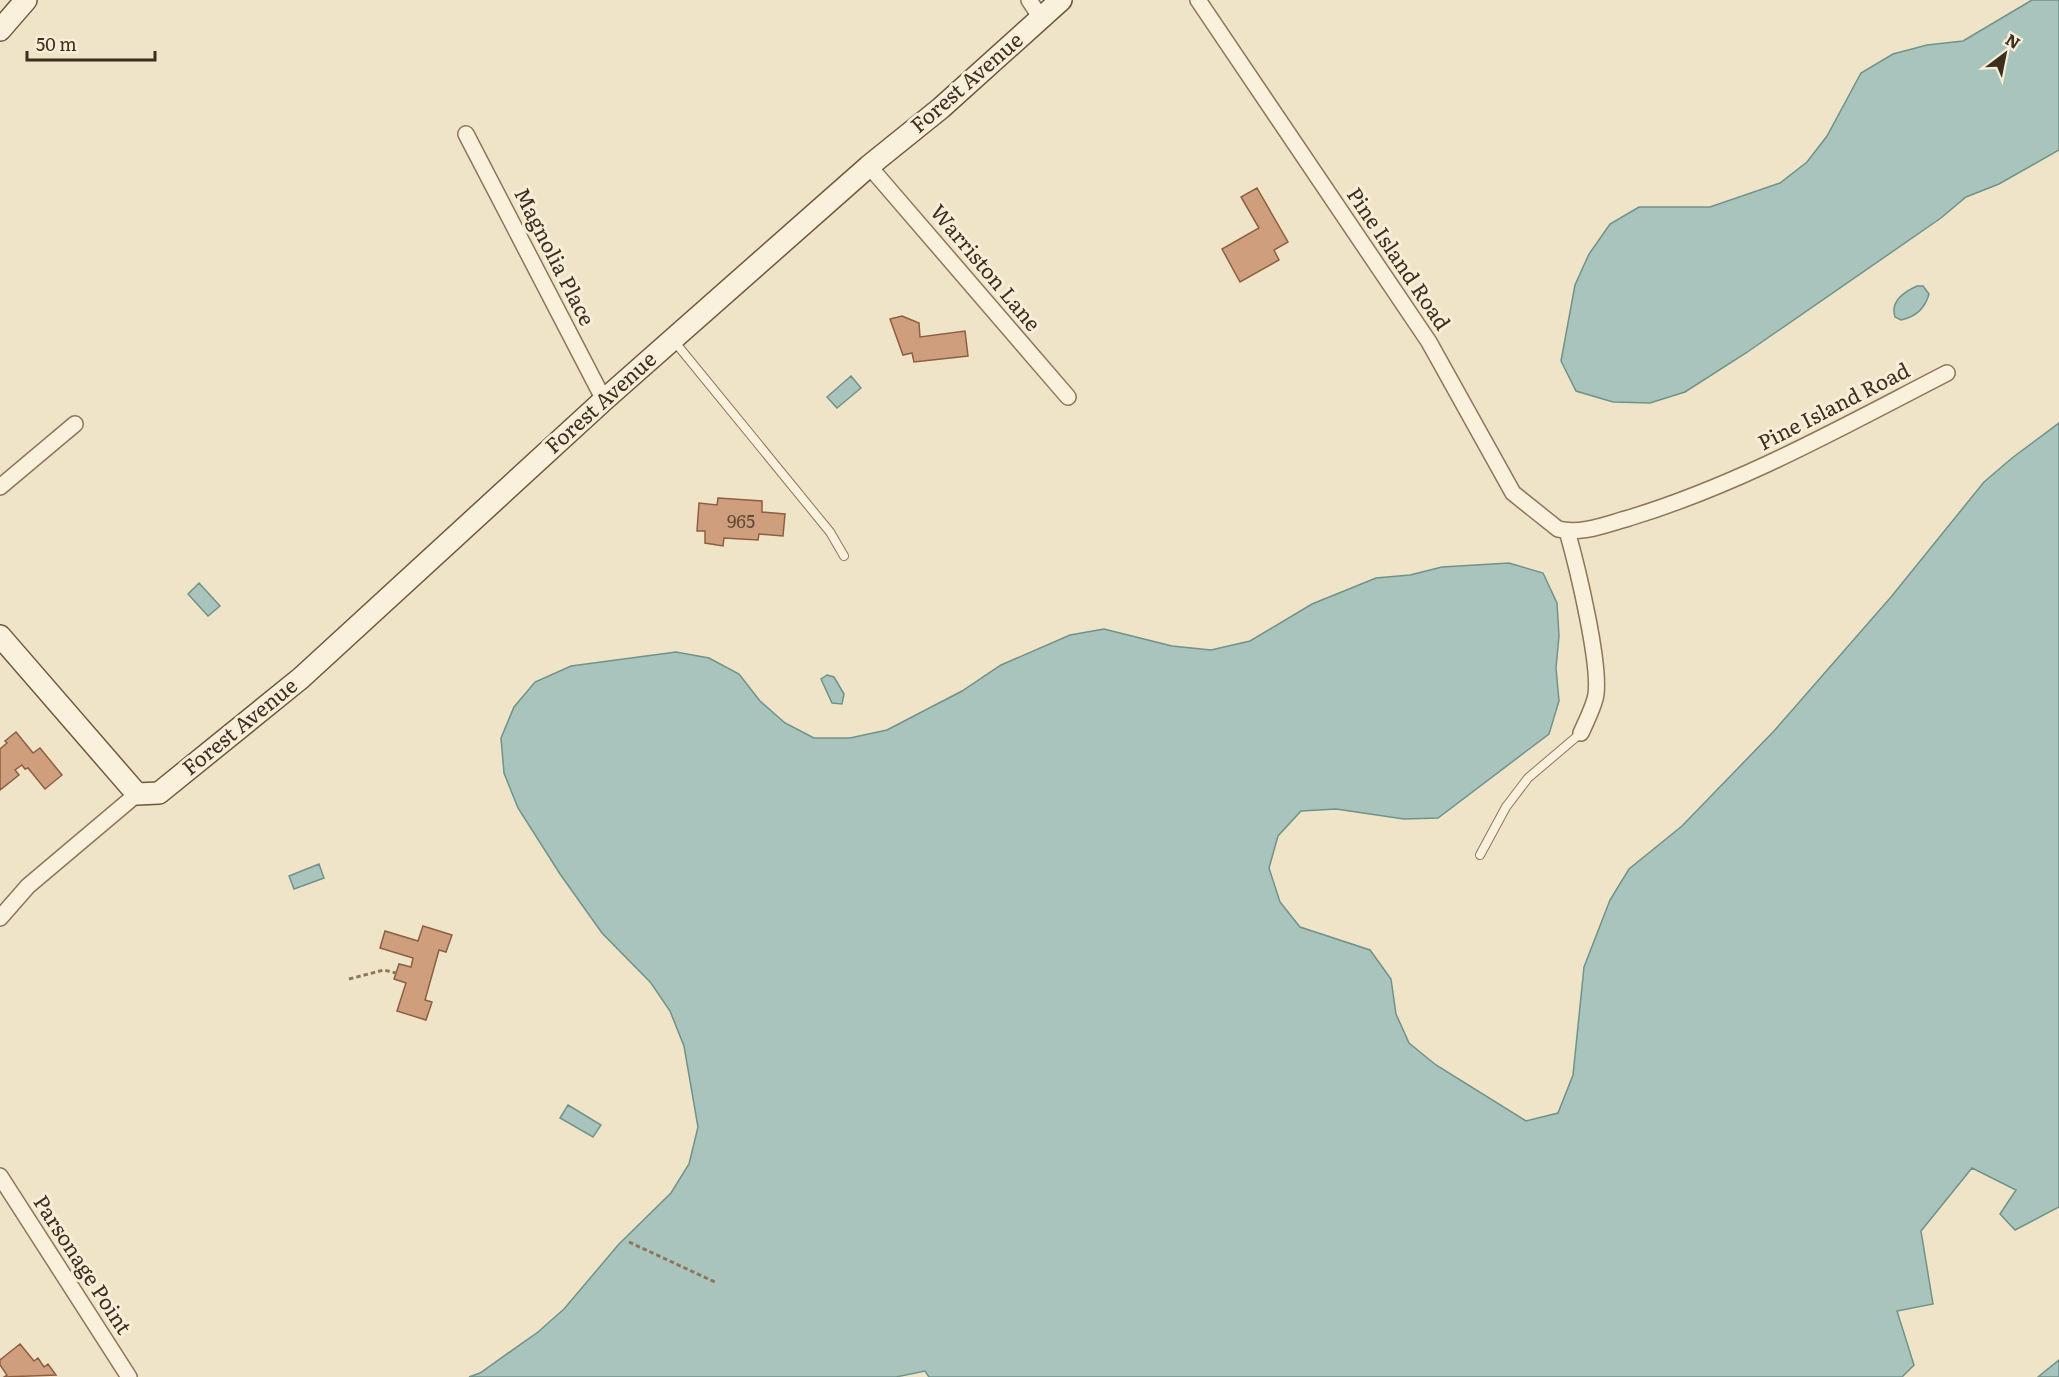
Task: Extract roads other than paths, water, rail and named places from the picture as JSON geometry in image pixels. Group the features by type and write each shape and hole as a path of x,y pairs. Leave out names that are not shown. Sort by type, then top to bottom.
{"street":[{"path":"0,30 26,0"},
{"path":"1029,0 1041,18"},
{"name":"Forest Avenue","path":"137,794 159,793 301,678 604,399 869,166 941,108 1061,0"},
{"name":"Pine Island Road","path":"1198,0 1429,342 1513,493 1544,520 1567,531 1594,528 1668,506 1770,465 1947,373"},
{"name":"Magnolia Place","path":"466,134 604,399"},
{"name":"Warriston Lane","path":"869,166 1068,397"},
{"path":"0,487 75,424"},
{"path":"1567,531 1576,560 1594,655 1596,697 1581,733"},
{"path":"0,636 137,794 28,886 0,918"},
{"name":"Parsonage Point","path":"0,1176 129,1377"}],"lane":[{"path":"673,339 830,532 844,556"},
{"path":"1480,855 1506,807 1528,778 1581,733"}],"water":[{"path":"2032,0 2059,0 2059,150 1999,184 1966,197 1941,218 1746,353 1685,392 1650,403 1613,402 1576,391 1561,361 1575,285 1589,254 1610,224 1639,207 1710,207 1780,183 1807,162 1827,136 1861,73 1893,54 1927,45 1963,41"},
{"path":"1917,286 1923,286 1929,294 1922,308 1906,319 1901,320 1895,317 1896,302 1903,294"},
{"path":"851,376 861,388 837,408 827,397"},
{"path":"2059,423 2059,1207 2015,1230 2000,1214 2016,1190 1972,1168 1921,1231 1933,1304 1897,1311 1914,1365 1902,1377 929,1377 925,1371 896,1377 469,1377 480,1373 538,1332 564,1309 619,1244 671,1193 689,1164 698,1127 684,1046 670,1011 651,983 602,933 560,874 518,808 504,773 501,738 514,707 535,682 571,666 676,652 709,658 739,674 760,701 785,723 814,738 850,738 887,730 962,691 1001,665 1070,635 1104,629 1172,646 1211,650 1250,641 1312,604 1376,578 1410,575 1442,567 1509,563 1543,573 1557,603 1559,636 1556,668 1559,701 1549,734 1438,818 1404,819 1336,809 1301,811 1278,836 1269,868 1280,902 1300,927 1370,950 1391,979 1396,1014 1409,1043 1436,1065 1526,1121 1558,1113 1573,1075 1584,967 1610,900 1629,869 1682,826 1774,731 1891,597 1984,482"},
{"path":"199,583 220,606 208,616 188,594"},
{"path":"827,675 834,677 844,694 842,704 832,703 821,679"},
{"path":"319,864 324,878 294,889 289,876"},
{"path":"568,1105 601,1125 593,1137 560,1118"},
{"path":"2059,1360 2059,1377 2038,1377"}]}
